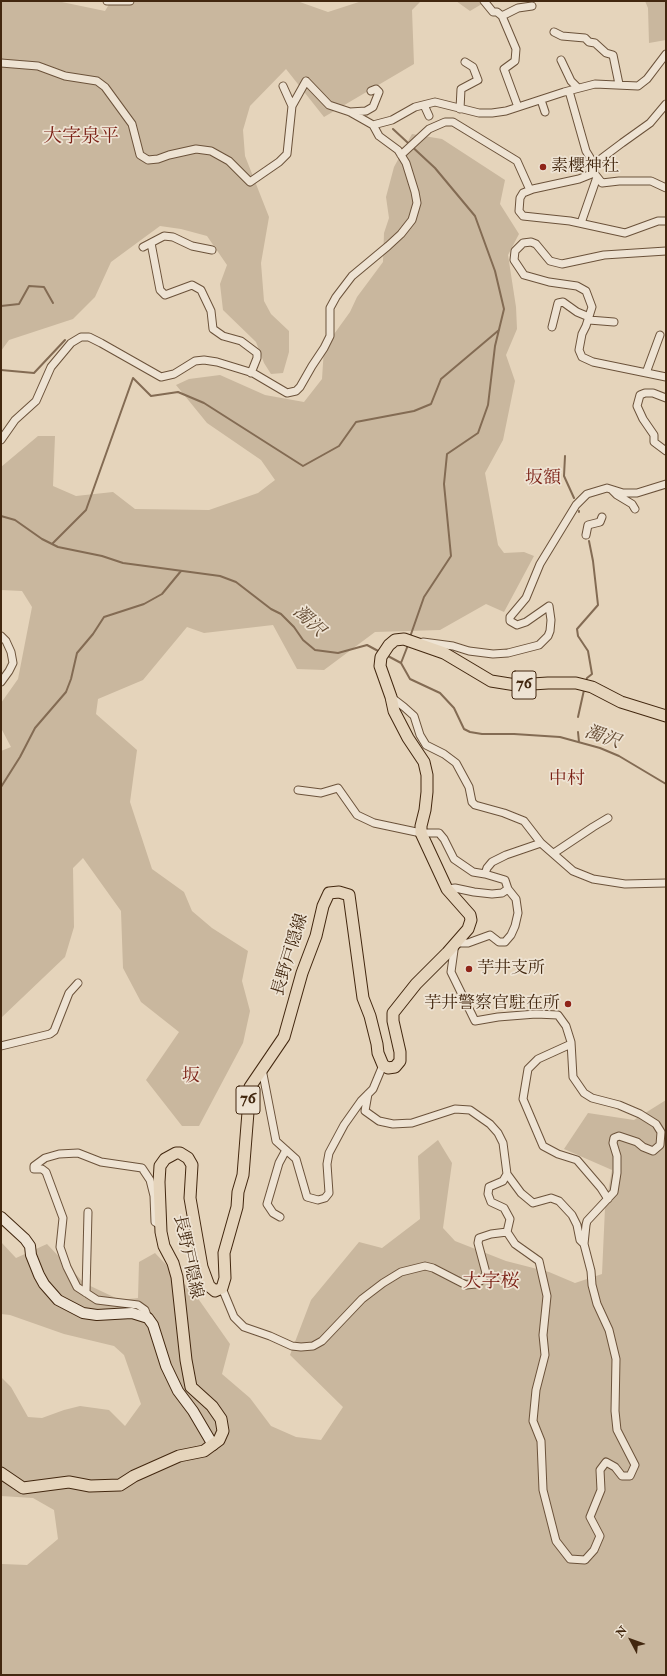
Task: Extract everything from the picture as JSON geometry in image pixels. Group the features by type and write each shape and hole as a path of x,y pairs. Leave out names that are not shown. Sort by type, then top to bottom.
{"main road":[{"name":"76","path":"422,833 421,826 427,792 424,762 416,753 394,711 391,697 380,666 381,657 389,645 395,640 404,639 416,642 444,653 491,681 516,686 548,683 576,683 592,687 621,702 666,716"},
{"path":"383,1065 388,1068 395,1067 400,1061 400,1052 393,1021 394,1013 416,984 447,953 468,929 471,920 470,915 447,889 422,833"},
{"name":"長野戸隠線","path":"212,1445 219,1440 223,1431 221,1419 212,1406 191,1387 186,1360 176,1277 173,1263 164,1246 160,1225 160,1166 165,1158 171,1154 180,1153 188,1158 192,1165 190,1198 206,1280 209,1286 215,1291 222,1288 226,1278 224,1253 235,1214 243,1175 250,1087 284,1036 302,973 316,936 323,906 329,893 339,892 349,895 363,998 370,1016 378,1053 383,1065"},
{"path":"1,1218 25,1238 30,1246 31,1255 39,1275 44,1284 58,1300 83,1313 97,1315 132,1313 148,1318 153,1325 166,1366 178,1391 194,1411 212,1445 204,1451 179,1456 134,1476 120,1485 90,1486 69,1482 23,1488 1,1473"}],"street":[{"path":"107,1 130,1"},
{"path":"484,1 493,12 498,12 502,16 516,49 514,60 504,69 518,107"},
{"path":"502,16 518,8 532,6"},
{"path":"554,32 562,36 585,38 589,42 595,43 602,52 613,55 619,84"},
{"path":"373,125 392,120 415,107 435,102 479,113 492,113 518,107 595,84 638,86 647,79 666,54"},
{"path":"561,60 571,81 578,88"},
{"path":"460,109 461,89 478,80 473,67 465,62"},
{"path":"1,63 38,66 65,76 97,81 106,87 132,124 140,155 148,160 158,160 169,155 196,149 211,151 229,161 250,182 279,162 287,154 292,106 306,80 329,105 350,112 373,125 379,136 398,150 406,163 417,203 412,220 396,240 352,276 336,297 330,308 330,336 300,387 296,391 286,394 251,373 217,362 204,360 195,361 174,374 161,377 101,343 89,338 81,337 71,343 51,367 36,401 15,420 1,440"},
{"path":"283,86 292,106"},
{"path":"350,112 366,111 373,107 379,92 376,89 371,91"},
{"path":"568,91 586,151 594,164 595,175 581,223"},
{"path":"541,100 545,112"},
{"path":"594,164 622,142 650,124 666,104"},
{"path":"424,105 429,116"},
{"path":"401,155 429,129 445,122 453,122 517,162 530,190"},
{"path":"595,175 530,190 523,193 520,198 519,211 523,216 581,223 625,233 658,221 666,221"},
{"path":"595,175 602,183 619,181 651,181 666,188"},
{"path":"143,247 164,236 173,237 192,246 212,250"},
{"path":"151,242 160,290 165,295 192,285 201,290 211,311 214,329 224,336 240,341 257,353 257,358 251,373"},
{"path":"666,251 604,254 562,264 550,261 536,244 531,242 523,243 515,251 514,260 524,275 549,282 577,286 586,291 592,307 589,319 582,334 579,350 582,357 593,362 666,377"},
{"path":"552,327 558,303 563,302 589,319 614,322"},
{"path":"646,373 660,335"},
{"path":"666,398 653,394 640,395 637,406 643,419 654,435 654,442 666,451"},
{"path":"416,642 453,646 468,651 494,654 508,653 539,645 548,636 550,631 552,620 549,606 526,622 517,625 510,621 510,617 526,598 540,564 576,505 586,494 607,488 623,493 637,493 666,484"},
{"path":"611,489 617,496 632,504 635,509"},
{"path":"586,535 588,525 600,522 602,517"},
{"path":"1,636 6,641 12,652 13,663 10,671 1,682"},
{"path":"391,697 404,706 414,716 422,741 426,745 444,754 456,764 469,787 472,802 475,805 504,813 524,821 541,843 573,871 593,879 625,884 666,883"},
{"path":"298,790 321,793 338,788 358,815 374,823 422,833 439,833 444,839 454,859 473,872 505,880 508,889 516,899 518,913 511,934 505,942 499,942 490,935 468,943 455,943 451,972 475,1021 498,1017 536,1014 558,1015 566,1026 571,1044 572,1077 584,1093 592,1098 619,1105 640,1114 656,1124 661,1132 660,1145 653,1151 636,1142 619,1136 614,1138 612,1143 617,1156 614,1192 587,1221 584,1244 591,1271 592,1285 597,1304 609,1330 616,1359 614,1411 617,1430 635,1464 630,1476 622,1476 615,1467 606,1462 600,1470 601,1490 590,1517 600,1536 594,1550 585,1560 570,1559 556,1541 543,1490 541,1441 533,1421 536,1390 545,1356 543,1335 547,1296 539,1261 515,1244 507,1232 510,1219 504,1208 491,1202 488,1194 489,1187 503,1181 507,1174"},
{"path":"554,853 587,830 608,818"},
{"path":"485,874 492,862 518,850 541,843"},
{"path":"447,889 454,888 492,894 502,893 508,889"},
{"path":"1,1046 50,1034 54,1031 69,993 78,983"},
{"path":"571,1044 538,1059 528,1069 523,1099 543,1146 558,1154 577,1160 601,1188 608,1199"},
{"path":"262,1069 276,1141 296,1159 307,1197 318,1200 325,1198 329,1193 327,1164 329,1153 344,1125 373,1088 383,1065"},
{"path":"368,1094 365,1111 379,1121 394,1124 412,1123 455,1110 470,1110 490,1124 498,1133 503,1143 507,1174 522,1193 534,1203 551,1198 559,1201 572,1215 577,1225 580,1240 584,1244"},
{"path":"280,1217 272,1213 267,1204 280,1163 286,1150"},
{"path":"148,1318 145,1310 138,1305 97,1300 77,1286 67,1267 60,1246 63,1218 46,1172 42,1169 34,1169 34,1166 45,1158 59,1154 78,1153 101,1162 142,1168 150,1180 154,1196 155,1222 160,1225"},
{"path":"86,1293 88,1212"},
{"path":"222,1288 234,1317 244,1328 270,1336 292,1346 313,1346 322,1341 362,1299 383,1283 401,1272 425,1266 433,1268 466,1285 476,1284 483,1279 486,1273 478,1243 480,1238 491,1234 507,1232"}],"shaded area":[{"path":"1,1 57,1 105,11 111,1 297,1 328,12 362,1 421,1 412,10 414,64 324,117 286,69 250,106 243,130 245,156 269,217 261,263 264,301 271,314 289,331 289,352 283,373 271,374 264,363 256,342 223,310 220,284 227,265 207,236 181,229 160,226 111,262 95,297 73,319 9,340 1,351"},
{"path":"456,1 487,1 470,11"},
{"path":"645,1 666,1 666,40 649,43 648,8"},
{"path":"412,134 442,139 505,180 500,204 519,234 508,255 516,307 517,329 506,355 515,381 503,440 485,473 498,545 504,553 524,552 534,556 504,612 486,604 440,630 375,632 324,670 297,669 273,625 204,633 187,627 143,680 98,699 96,714 137,750 130,802 152,869 184,892 192,911 212,928 248,951 242,981 250,1011 243,1043 199,1126 182,1126 146,1080 179,1032 141,1002 123,968 121,911 83,858 73,868 74,927 65,957 1,1018 1,751 11,747 1,728 1,703 18,679 32,607 22,591 1,590 1,467 38,436 55,436 53,486 76,496 113,492 135,509 209,510 258,493 275,480 261,460 207,423 176,385 189,379 220,375 265,395 304,402 322,379 324,348 350,312 357,297 383,262 384,233 389,218 386,197 394,167"},
{"path":"666,1100 666,1675 1,1675 1,1562 2,1564 27,1565 58,1539 54,1510 33,1498 1,1496 1,1377 11,1387 28,1417 42,1418 80,1406 109,1410 125,1426 141,1404 124,1355 114,1346 64,1334 10,1315 1,1314 1,1242 16,1258 47,1244 84,1283 120,1300 138,1298 139,1262 155,1253 197,1297 230,1344 222,1374 250,1398 271,1426 296,1437 321,1440 343,1407 290,1355 311,1300 359,1242 382,1248 420,1219 418,1156 438,1140 452,1163 443,1228 455,1241 506,1261 549,1272 575,1283 602,1274 605,1208 612,1170 564,1149 588,1113 634,1120"}],"waterway":[{"path":"393,129 435,168 475,216 495,271 504,309 495,346 488,405 478,433 447,454 444,484 451,556 424,597 410,637"},
{"path":"1,306 19,304 29,286 44,287 53,303"},
{"path":"52,544 86,510 133,378 151,396 178,392 204,403 303,466 339,446 356,422 414,411 431,404 441,379 499,330"},
{"path":"1,370 34,373 65,340"},
{"path":"565,456 564,476 574,498"},
{"name":"濁沢","path":"1,516 15,520 42,539 58,547 102,556 123,563 220,576 236,582 271,609 281,614 294,627 303,640 315,650 338,653 367,645 380,652"},
{"path":"586,681 592,674 588,651 578,636 577,629 598,605 589,541"},
{"path":"1,787 20,757 35,728 66,692 71,679 77,653 93,634 104,617 144,604 162,594 181,571"},
{"path":"401,663 408,645"},
{"name":"濁沢","path":"386,655 401,663 410,679 440,693 454,708 464,729 470,732 482,734 514,734 560,737 600,748 619,756 666,784"},
{"path":"578,717 584,690"},
{"path":"578,732 579,742"}],"place":[{"name":"素櫻神社","path":"543,167"},
{"name":"芋井支所","path":"469,969"},
{"name":"芋井警察官駐在所","path":"568,1004"}],"district":[{"name":"大字泉平","path":"81,138"},
{"name":"坂額","path":"543,479"},
{"name":"中村","path":"567,780"},
{"name":"坂","path":"191,1077"},
{"name":"大字桜","path":"491,1283"}]}
